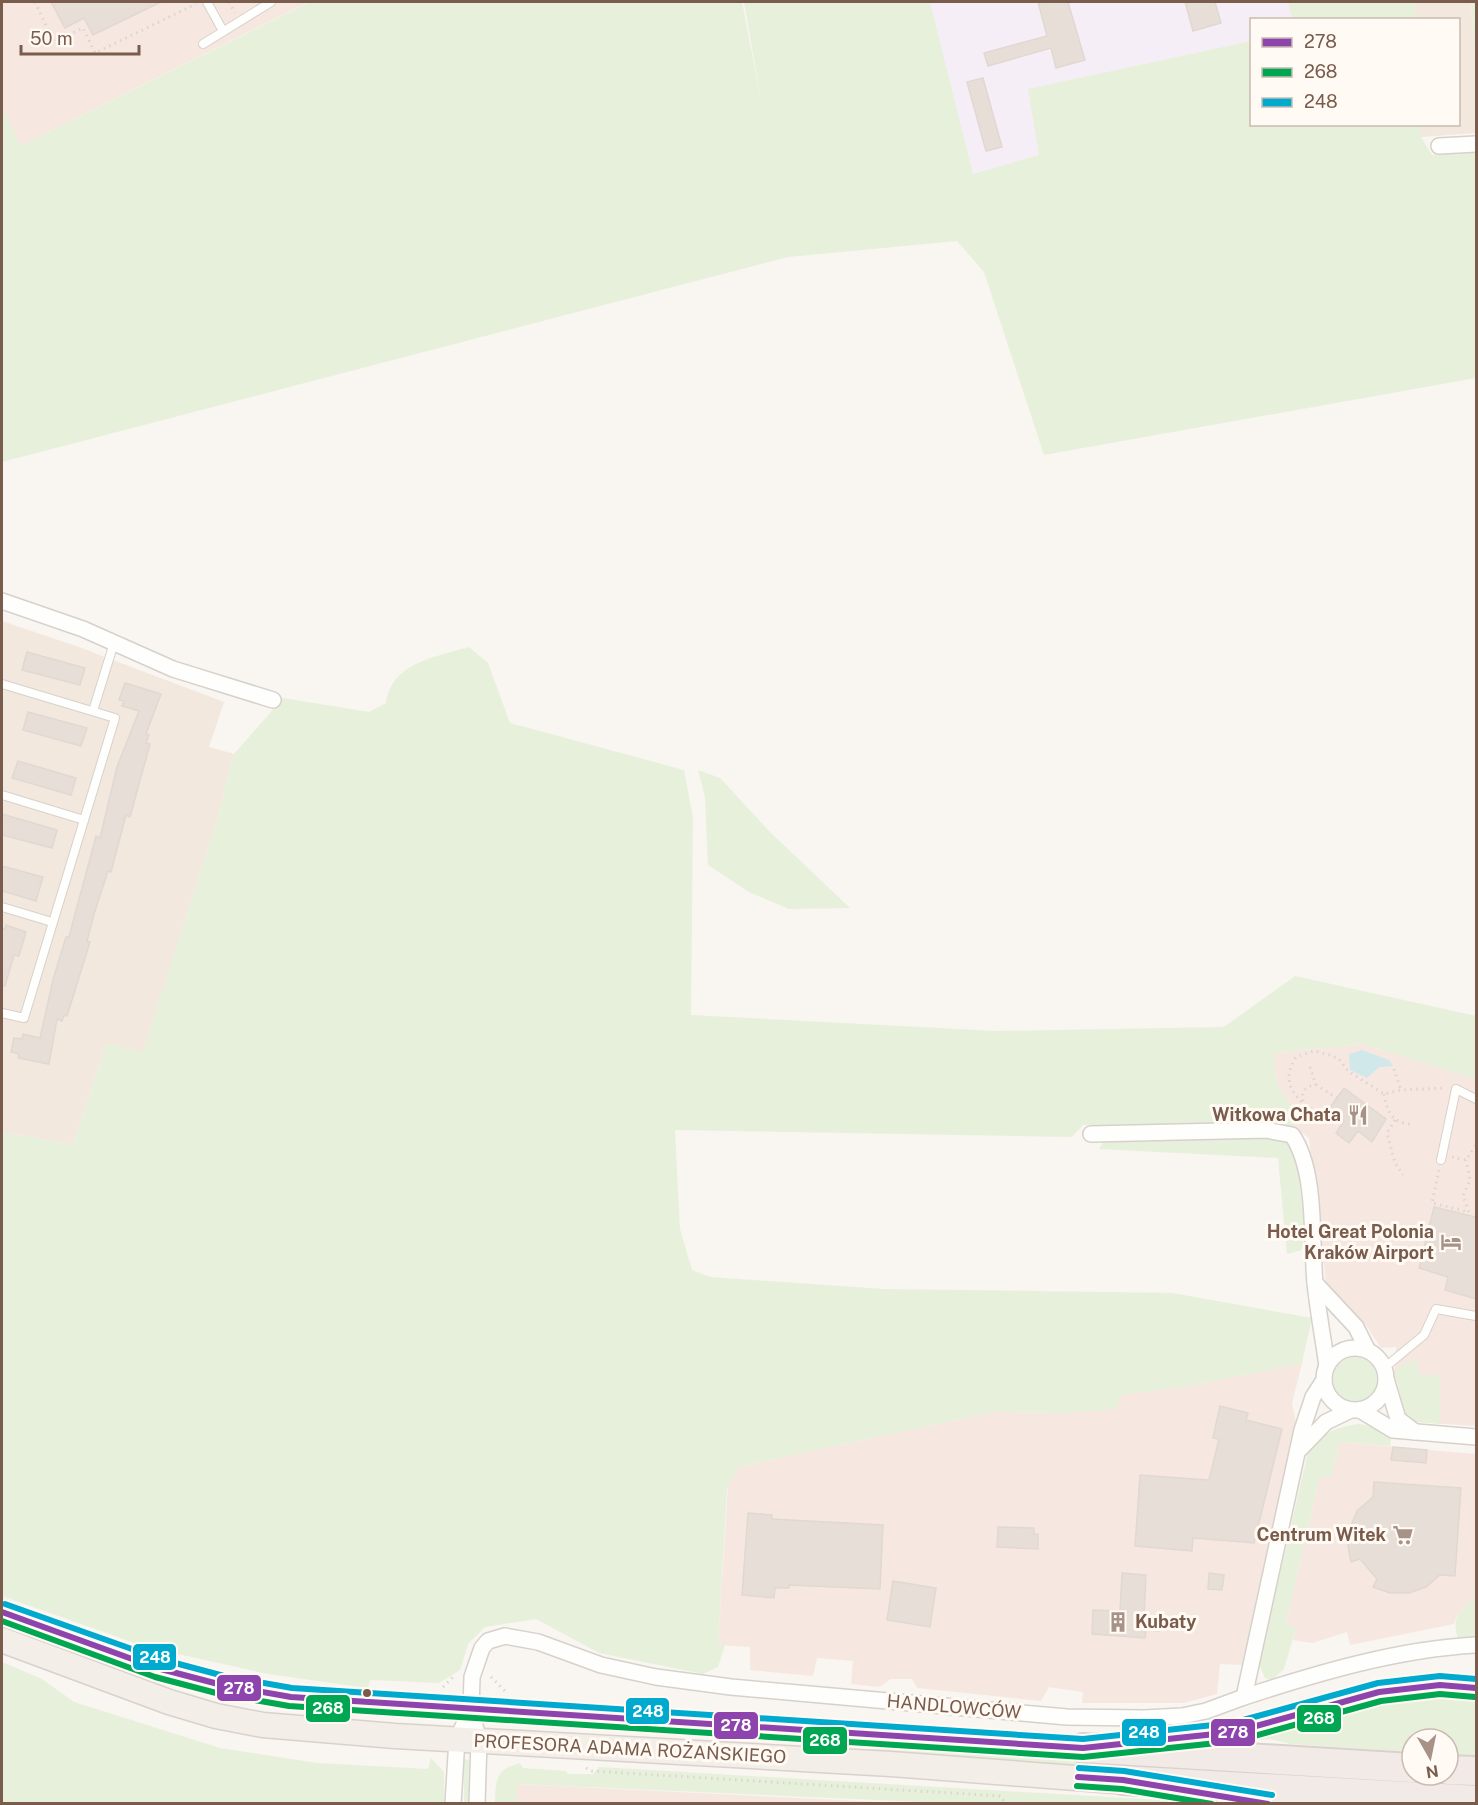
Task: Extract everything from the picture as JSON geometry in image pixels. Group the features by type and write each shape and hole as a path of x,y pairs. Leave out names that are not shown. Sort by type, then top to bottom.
{"highway":[{"path":"1083,1748 1400,1767"},
{"path":"1460,1770 1476,1771"},
{"path":"1123,1780 1476,1800"}],"main road":[{"name":"PROFESORA ADAMA ROŻAŃSKIEGO","path":"2,1612 158,1668 222,1685 291,1697 1083,1748 1234,1732 1379,1692 1440,1685 1476,1688"},
{"name":"PROFESORA ADAMA ROŻAŃSKIEGO","path":"2,1640 158,1698 216,1716 263,1725 468,1740 1123,1780 1270,1803"}],"street":[{"path":"1439,146 1476,144"},
{"path":"2,601 83,629 173,669 273,700"},
{"path":"1091,1134 1266,1130 1292,1135 1300,1146 1306,1167 1327,1394 1333,1401 1393,1430 1476,1437"},
{"path":"1315,1283 1356,1327 1368,1351 1385,1374 1398,1419 1415,1432"},
{"path":"1244,1697 1300,1449 1302,1430 1313,1397 1332,1358 1349,1349 1368,1351"},
{"path":"1300,1449 1326,1422 1375,1402 1381,1396 1385,1374"},
{"name":"HANDLOWCÓW","path":"468,1740 472,1677 477,1656 488,1641 505,1636 538,1642 601,1665 656,1677 731,1687 1067,1717 1182,1716 1206,1711 1244,1697"},
{"path":"1244,1697 1298,1679 1379,1659 1476,1646"},
{"name":"HANDLOWCÓW","path":"468,1740 471,1710"},
{"path":"453,1803 468,1740"},
{"path":"468,1740 477,1803"}],"lane":[{"path":"203,2 223,31"},
{"path":"203,44 271,2"},
{"path":"93,711 114,643"},
{"path":"2,684 115,718 24,1018 2,1013"},
{"path":"2,795 84,820"},
{"path":"2,907 52,922"},
{"path":"1441,1158 1456,1089 1476,1099"},
{"path":"1385,1374 1424,1335 1436,1309 1476,1316"}],"path":[{"path":"35,2 54,42 83,28 95,53 203,2"},
{"path":"230,2 236,15"},
{"path":"1321,1117 1295,1096 1288,1078 1296,1057 1306,1052 1314,1051 1339,1059 1348,1071 1384,1095 1387,1111 1395,1120 1411,1124"},
{"path":"1310,1067 1316,1085 1337,1098"},
{"path":"1394,1069 1401,1090"},
{"path":"1306,1106 1302,1093 1310,1086 1316,1085"},
{"path":"1384,1095 1401,1090 1436,1086 1456,1089"},
{"path":"1395,1120 1387,1133 1395,1163 1403,1175"},
{"path":"1466,1160 1441,1158 1432,1203 1469,1212 1463,1196 1470,1180 1466,1160 1476,1145"},
{"path":"576,1767 588,1768 592,1772 1000,1796 1006,1803"}],"shaded area":[{"path":"2,2 309,2 21,146 2,108"},
{"path":"930,2 1288,2 1292,18 1250,18 1250,41 1029,89 1039,155 973,174"},
{"path":"1415,2 1471,2 1476,71 1476,133 1421,137 1421,126 1460,126 1460,18 1415,18"},
{"path":"2,621 76,646 224,702 209,747 234,754 214,830 143,1053 106,1044 73,1145 2,1132"},
{"path":"1362,1044 1476,1079 1476,1426 1416,1422 1394,1377 1396,1347 1381,1348 1366,1325 1326,1282 1309,1138 1293,1127 1300,1121 1277,1084 1273,1053"},
{"path":"1302,1363 1292,1403 1297,1428 1242,1665 1220,1664 1217,1694 1184,1703 1082,1703 1083,1692 1049,1687 1041,1701 917,1688 912,1679 891,1679 879,1687 851,1684 853,1661 817,1658 813,1676 750,1670 750,1647 718,1645 728,1486 739,1467 992,1412 1062,1413 1120,1395 1195,1385"},
{"path":"1339,1442 1476,1454 1476,1598 1472,1599 1457,1616 1454,1624 1350,1645 1347,1632 1312,1643 1293,1640 1296,1628 1286,1624 1320,1476 1332,1477"},
{"path":"517,1784 900,1803 516,1804"}],"green space":[{"path":"310,2 742,2 762,105 744,2 930,2 973,174 1039,155 1028,89 1250,41 1250,126 1421,126 1421,137 1432,155 1476,152 1476,378 1044,455 984,272 957,241 788,257 2,462 2,107 21,146"},
{"path":"1288,2 1415,2 1415,18 1292,18"},
{"path":"1471,2 1476,2 1476,71"},
{"path":"469,647 488,663 510,723 684,770 693,818 691,1015 996,1031 1224,1027 1295,976 1476,1016 1476,1079 1362,1044 1273,1053 1277,1084 1300,1121 1293,1127 1242,1122 1176,1124 1277,1136 1295,1149 1307,1239 1301,1250 1287,1254 1278,1158 1099,1149 1114,1125 1083,1125 1072,1137 675,1130 680,1229 692,1270 710,1277 883,1289 1172,1293 1312,1318 1302,1363 1195,1385 1121,1395 1116,1409 1062,1413 992,1412 739,1467 727,1489 718,1645 725,1645 718,1667 703,1674 599,1653 536,1619 485,1627 468,1644 460,1670 439,1683 370,1680 368,1688 268,1674 146,1647 2,1596 2,1132 73,1145 106,1044 143,1052 214,830 234,754 283,698 369,712 386,703 390,689 406,670 430,658"},
{"path":"698,770 720,778 769,831 850,908 789,909 749,892 708,865 705,798"},
{"path":"1355,1357 1364,1358 1371,1363 1376,1370 1376,1388 1371,1395 1364,1400 1355,1401 1346,1400 1339,1395 1334,1388 1333,1379 1334,1370 1339,1363 1346,1358"},
{"path":"1418,1360 1418,1374 1440,1376 1440,1424 1411,1421 1404,1414 1395,1372 1403,1364"},
{"path":"1359,1424 1376,1427 1392,1435 1390,1446 1339,1442 1332,1477 1320,1476 1286,1624 1296,1628 1284,1669 1272,1680 1265,1678 1259,1664 1309,1448 1331,1431"},
{"path":"1476,1598 1476,1638 1458,1639 1456,1621 1463,1609 1472,1599"},
{"path":"2,1662 42,1679 74,1702 220,1748 317,1763 428,1769 431,1758 444,1772 444,1803 2,1803"},
{"path":"1420,1696 1476,1701 1476,1755 1460,1754 1460,1727 1400,1727 1400,1751 1291,1744 1270,1739 1238,1741 1350,1709"},
{"path":"774,1749 887,1749 1400,1778 1400,1786"},
{"path":"464,1759 469,1760 468,1803 464,1803"},
{"path":"520,1763 523,1768 566,1771 568,1774 593,1774 599,1767 1190,1803 943,1803 518,1784 516,1803 495,1803 498,1777 506,1769"},
{"path":"1460,1781 1476,1782 1476,1791 1409,1787 1460,1787"}],"water":[{"path":"1362,1050 1389,1060 1393,1066 1379,1067 1367,1078 1350,1070 1349,1054"}],"building":[{"path":"51,2 161,2 93,35 84,18 65,28"},
{"path":"1038,2 1068,2 1085,60 1056,68 1051,48 988,66 984,53 1047,36"},
{"path":"1185,2 1215,2 1221,23 1193,31"},
{"path":"983,78 1002,147 986,151 967,82"},
{"path":"27,652 85,668 80,685 22,670"},
{"path":"125,683 161,694 146,734 149,735 146,743 150,744 130,817 126,815 111,872 108,871 94,914 87,941 90,942 67,1016 64,1015 62,1021 57,1019 49,1064 18,1058 19,1054 11,1052 14,1038 22,1039 23,1034 40,1038 53,980 66,937 69,937 96,836 100,838 117,767 139,711 122,706 124,701 119,700"},
{"path":"28,712 87,728 81,746 23,730"},
{"path":"18,761 76,778 71,795 12,778"},
{"path":"2,814 57,830 52,848 2,835"},
{"path":"2,866 43,877 36,901 2,891"},
{"path":"6,925 26,932 19,956 14,955 5,986 2,986 2,928 5,929"},
{"name":"Witkowa Chata","path":"1344,1088 1386,1119 1372,1142 1358,1131 1349,1143 1336,1133 1344,1121 1328,1110"},
{"name":"Hotel Great Polonia Kraków Airport","path":"1434,1207 1476,1217 1476,1299 1445,1290 1448,1277 1419,1268"},
{"path":"1220,1406 1248,1413 1246,1420 1282,1429 1254,1543 1193,1538 1192,1551 1135,1546 1140,1475 1209,1480 1219,1439 1213,1438"},
{"path":"1393,1447 1427,1450 1426,1463 1391,1460"},
{"name":"Centrum Witek","path":"1374,1482 1461,1488 1455,1576 1440,1575 1426,1587 1409,1593 1390,1593 1373,1587 1377,1579 1360,1559 1351,1562 1348,1546 1349,1531 1357,1511 1373,1497"},
{"path":"748,1513 772,1515 772,1519 883,1525 880,1589 789,1585 789,1588 775,1588 774,1598 742,1595"},
{"path":"998,1527 1034,1528 1034,1534 1038,1534 1038,1549 997,1547"},
{"path":"1122,1573 1146,1575 1144,1616 1160,1617 1159,1631 1146,1630 1145,1638 1092,1634 1093,1610 1120,1611"},
{"path":"1209,1573 1224,1575 1222,1590 1208,1589"},
{"path":"893,1581 936,1588 930,1627 887,1620"}],"transit line":[{"name":"248","path":"5,1604 160,1659 224,1676 292,1688 1083,1739 1232,1723 1378,1683 1440,1676 1476,1679"},
{"name":"278","path":"2,1612 157,1668 222,1685 291,1697 1083,1748 1234,1732 1379,1692 1440,1685 1476,1688"},
{"name":"268","path":"2,1621 155,1677 220,1694 289,1706 1083,1757 1236,1741 1381,1701 1440,1694 1475,1697"},
{"name":"248","path":"1079,1768 1124,1771 1272,1795"},
{"name":"278","path":"1078,1777 1123,1780 1268,1804"},
{"name":"268","path":"1077,1786 1122,1789 1212,1804"}],"place":[{"name":"Witkowa Chata","path":"1358,1115"},
{"name":"Hotel Great Polonia Kraków Airport","path":"1451,1242"},
{"name":"Centrum Witek","path":"1403,1535"},
{"name":"Kubaty","path":"1118,1622"}]}
